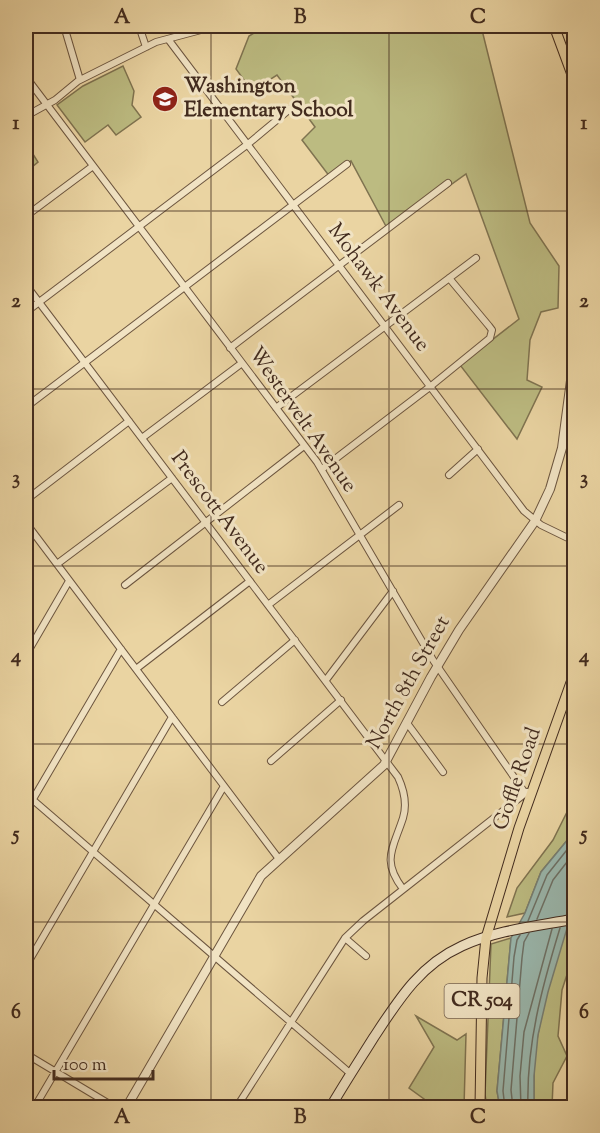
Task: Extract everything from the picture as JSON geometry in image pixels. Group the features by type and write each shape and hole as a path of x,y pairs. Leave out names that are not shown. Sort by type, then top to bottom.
{"main road":[{"path":"554,26 574,80"},
{"name":"Goffle Road","path":"486,938 533,787 574,674"},
{"path":"330,1107 392,1008 417,976 436,960 455,950 501,933 574,919"},
{"name":"CR 504","path":"480,1107 482,978 486,938"}],"street":[{"path":"64,26 80,80"},
{"path":"139,26 146,47"},
{"path":"26,116 80,80 146,47 216,26"},
{"name":"Mohawk Avenue","path":"168,39 524,511 535,521 574,540"},
{"name":"Westervelt Avenue","path":"29,81 322,469 437,666 525,794"},
{"path":"26,312 248,144 290,109"},
{"path":"26,407 347,164"},
{"path":"26,216 93,166"},
{"path":"231,348 448,183"},
{"path":"276,408 476,258"},
{"path":"322,469 431,387 490,338 492,330 449,278"},
{"name":"Prescott Avenue","path":"26,285 398,777 405,804 404,817 393,843 390,860 393,874 403,889"},
{"name":"North 8th Street","path":"126,1107 261,876 380,770 437,666 472,610 535,521 550,489 562,448 574,358"},
{"path":"142,438 242,363"},
{"path":"26,500 129,421"},
{"path":"125,585 304,446"},
{"path":"449,475 478,449"},
{"path":"57,564 172,478"},
{"path":"268,605 399,505"},
{"path":"26,523 279,859"},
{"path":"26,655 69,581"},
{"path":"136,669 250,581"},
{"path":"326,680 393,591"},
{"path":"222,702 295,640"},
{"path":"26,811 121,649"},
{"path":"271,761 341,700"},
{"path":"26,966 172,717"},
{"path":"407,723 443,772"},
{"path":"34,1107 224,786"},
{"path":"236,1107 345,938 363,921 533,787"},
{"path":"26,794 351,1074"},
{"path":"345,938 366,956"},
{"path":"26,1054 116,1107"}],"shaded area":[{"path":"266,26 481,26 530,223 559,266 558,308 541,312 530,340 527,380 542,387 517,439 460,365 519,319 466,174 388,230 351,161 330,177 302,140 315,127 277,75 252,91 236,69 249,36"},
{"path":"123,66 134,91 132,105 141,117 116,135 108,125 85,142 57,105 83,86"},
{"path":"26,143 38,162 26,172"},
{"path":"574,798 574,832 541,872 525,913 507,917 517,888 553,840"},
{"path":"574,905 574,953 562,990 558,1036 567,1056 553,1083 552,1107 534,1108 536,1043 549,985"},
{"path":"511,938 497,1091 500,1107 487,1108 485,1094 491,944"},
{"path":"416,1016 457,1040 466,1034 464,1107 420,1107 424,1099 409,1088 434,1047"}],"water":[{"path":"574,832 574,905 548,992 538,1035 534,1107 500,1108 497,1091 511,938 525,913 541,872"}],"place":[{"name":"Washington Elementary School","path":"165,99"}]}
